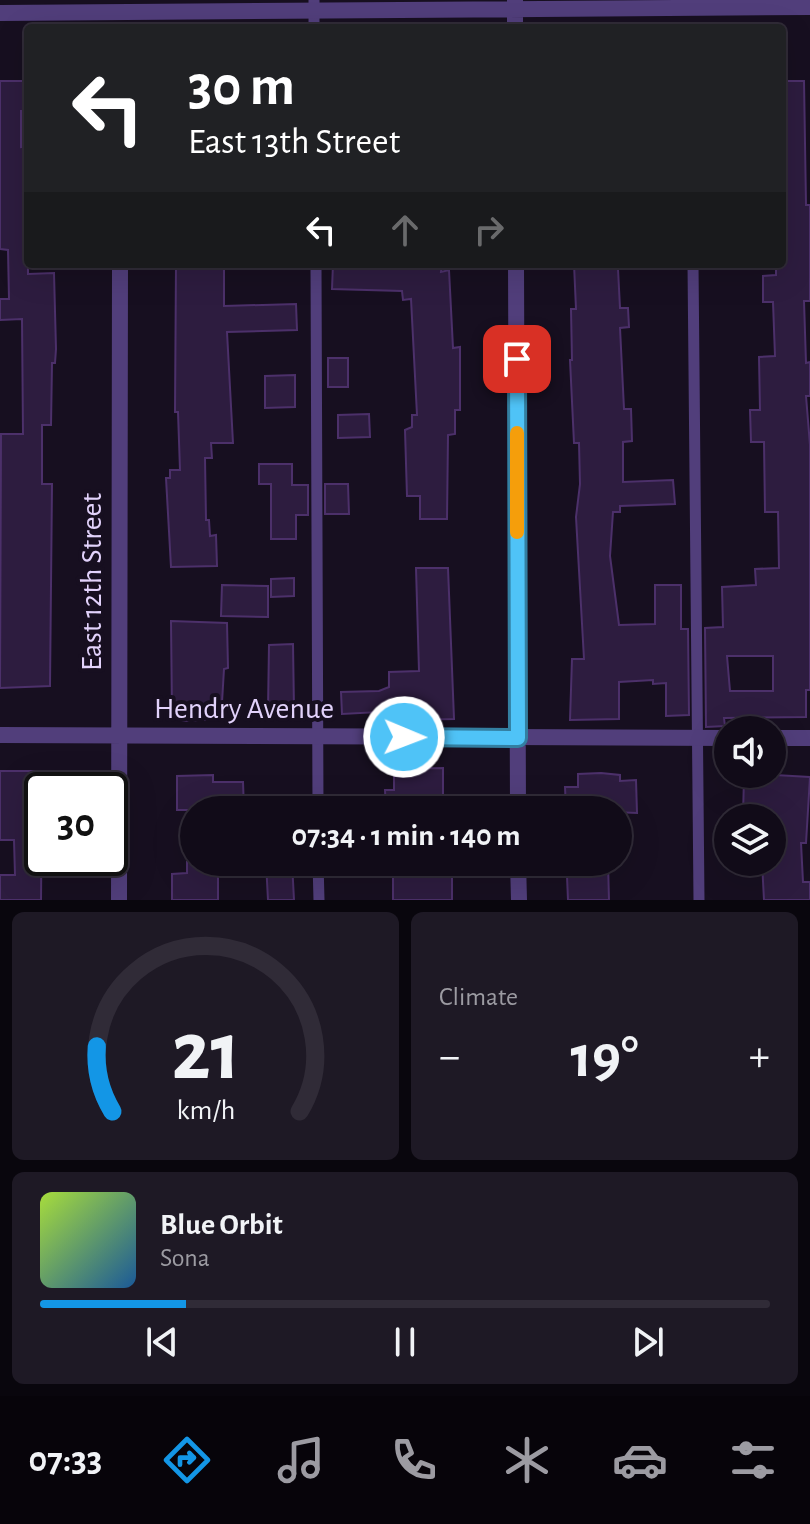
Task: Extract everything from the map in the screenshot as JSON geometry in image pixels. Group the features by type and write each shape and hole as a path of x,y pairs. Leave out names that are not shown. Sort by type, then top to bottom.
{"street":[{"path":"0,13 121,13 314,5 719,4 810,7"},
{"name":"East 12th Street","path":"119,900 120,268"},
{"path":"516,268 518,796"},
{"name":"Hendry Avenue","path":"0,735 714,738"},
{"path":"786,738 810,738"},
{"path":"518,876 519,900"}],"lane":[{"path":"316,268 318,796"},
{"path":"693,268 700,738 699,900"},
{"path":"318,876 319,900"}],"building":[{"path":"0,81 24,81 21,147 24,146 24,268 28,268 28,274 54,273 56,349 55,363 52,363 51,425 42,425 42,484 52,484 50,686 0,688 1,434 23,434 22,319 0,320 0,299 9,299 8,250 0,249"},
{"path":"786,81 804,81 806,205 810,205 810,301 804,301 806,363 810,362 810,396 806,396 810,445 810,690 806,690 806,717 714,716 714,727 706,727 705,628 723,627 722,587 756,585 755,569 779,568 778,512 765,512 764,442 751,442 750,410 760,410 759,357 775,356 773,302 763,302 763,276 776,275 776,268 786,268","holes":["727,656 773,656 773,691 730,691"]},
{"path":"176,268 224,268 224,306 296,304 297,330 227,332 233,443 211,443 212,458 205,458 206,520 209,520 210,536 216,535 217,566 171,567 166,478 170,478 170,470 180,470 178,412 175,412"},
{"path":"333,268 449,270 453,348 460,347 460,410 455,410 455,434 448,435 447,519 420,519 420,496 407,496 405,430 412,427 412,415 417,415 411,299 403,300 402,291 332,289"},
{"path":"574,268 618,269 620,308 628,308 629,327 620,328 624,409 631,409 632,441 623,442 623,482 673,480 675,504 620,506 620,512 613,512 610,556 619,625 655,624 655,585 681,585 681,629 688,629 689,715 666,716 666,683 653,684 653,680 619,682 619,719 570,720 572,659 584,659 576,517 580,484 579,443 574,443 570,360 571,309 576,309"},
{"path":"328,358 348,358 348,387 328,387"},
{"path":"295,375 295,407 265,408 265,376"},
{"path":"369,414 370,437 338,438 338,415"},
{"path":"259,464 292,464 292,485 308,485 308,515 296,515 296,539 271,539 271,484 259,484"},
{"path":"325,484 348,484 349,514 325,514"},
{"path":"416,568 448,568 454,719 403,720 401,714 379,715 379,712 342,714 341,692 379,691 389,687 389,672 419,671"},
{"path":"294,578 294,596 271,597 271,579"},
{"path":"222,585 268,586 268,617 221,616"},
{"path":"171,621 227,623 228,668 224,669 221,719 182,721 183,712 172,713"},
{"path":"293,644 294,710 268,710 269,645"},
{"path":"443,768 443,796 385,796 385,790 394,790 394,769"},
{"path":"0,771 49,771 24,772 24,876 41,876 41,900 0,900 0,875 15,875 14,840 0,840"},
{"path":"601,773 620,775 620,781 636,780 637,813 632,813 632,796 565,796 565,787 578,787 578,774"},
{"path":"213,775 213,782 243,782 244,796 180,796 180,810 177,810 177,776"},
{"path":"786,776 810,777 806,843 801,843 803,882 810,882 810,900 764,900 763,876 786,876 786,804 743,804 744,788 786,788"},
{"path":"172,874 218,876 218,900 172,900"},
{"path":"267,876 293,876 294,900 268,900"},
{"path":"393,876 452,876 452,900 393,900"},
{"path":"567,876 608,876 609,900 568,900"}],"slow traffic":[{"path":"517,433 517,532"}],"route":[{"path":"404,737 518,738 517,359"}]}
